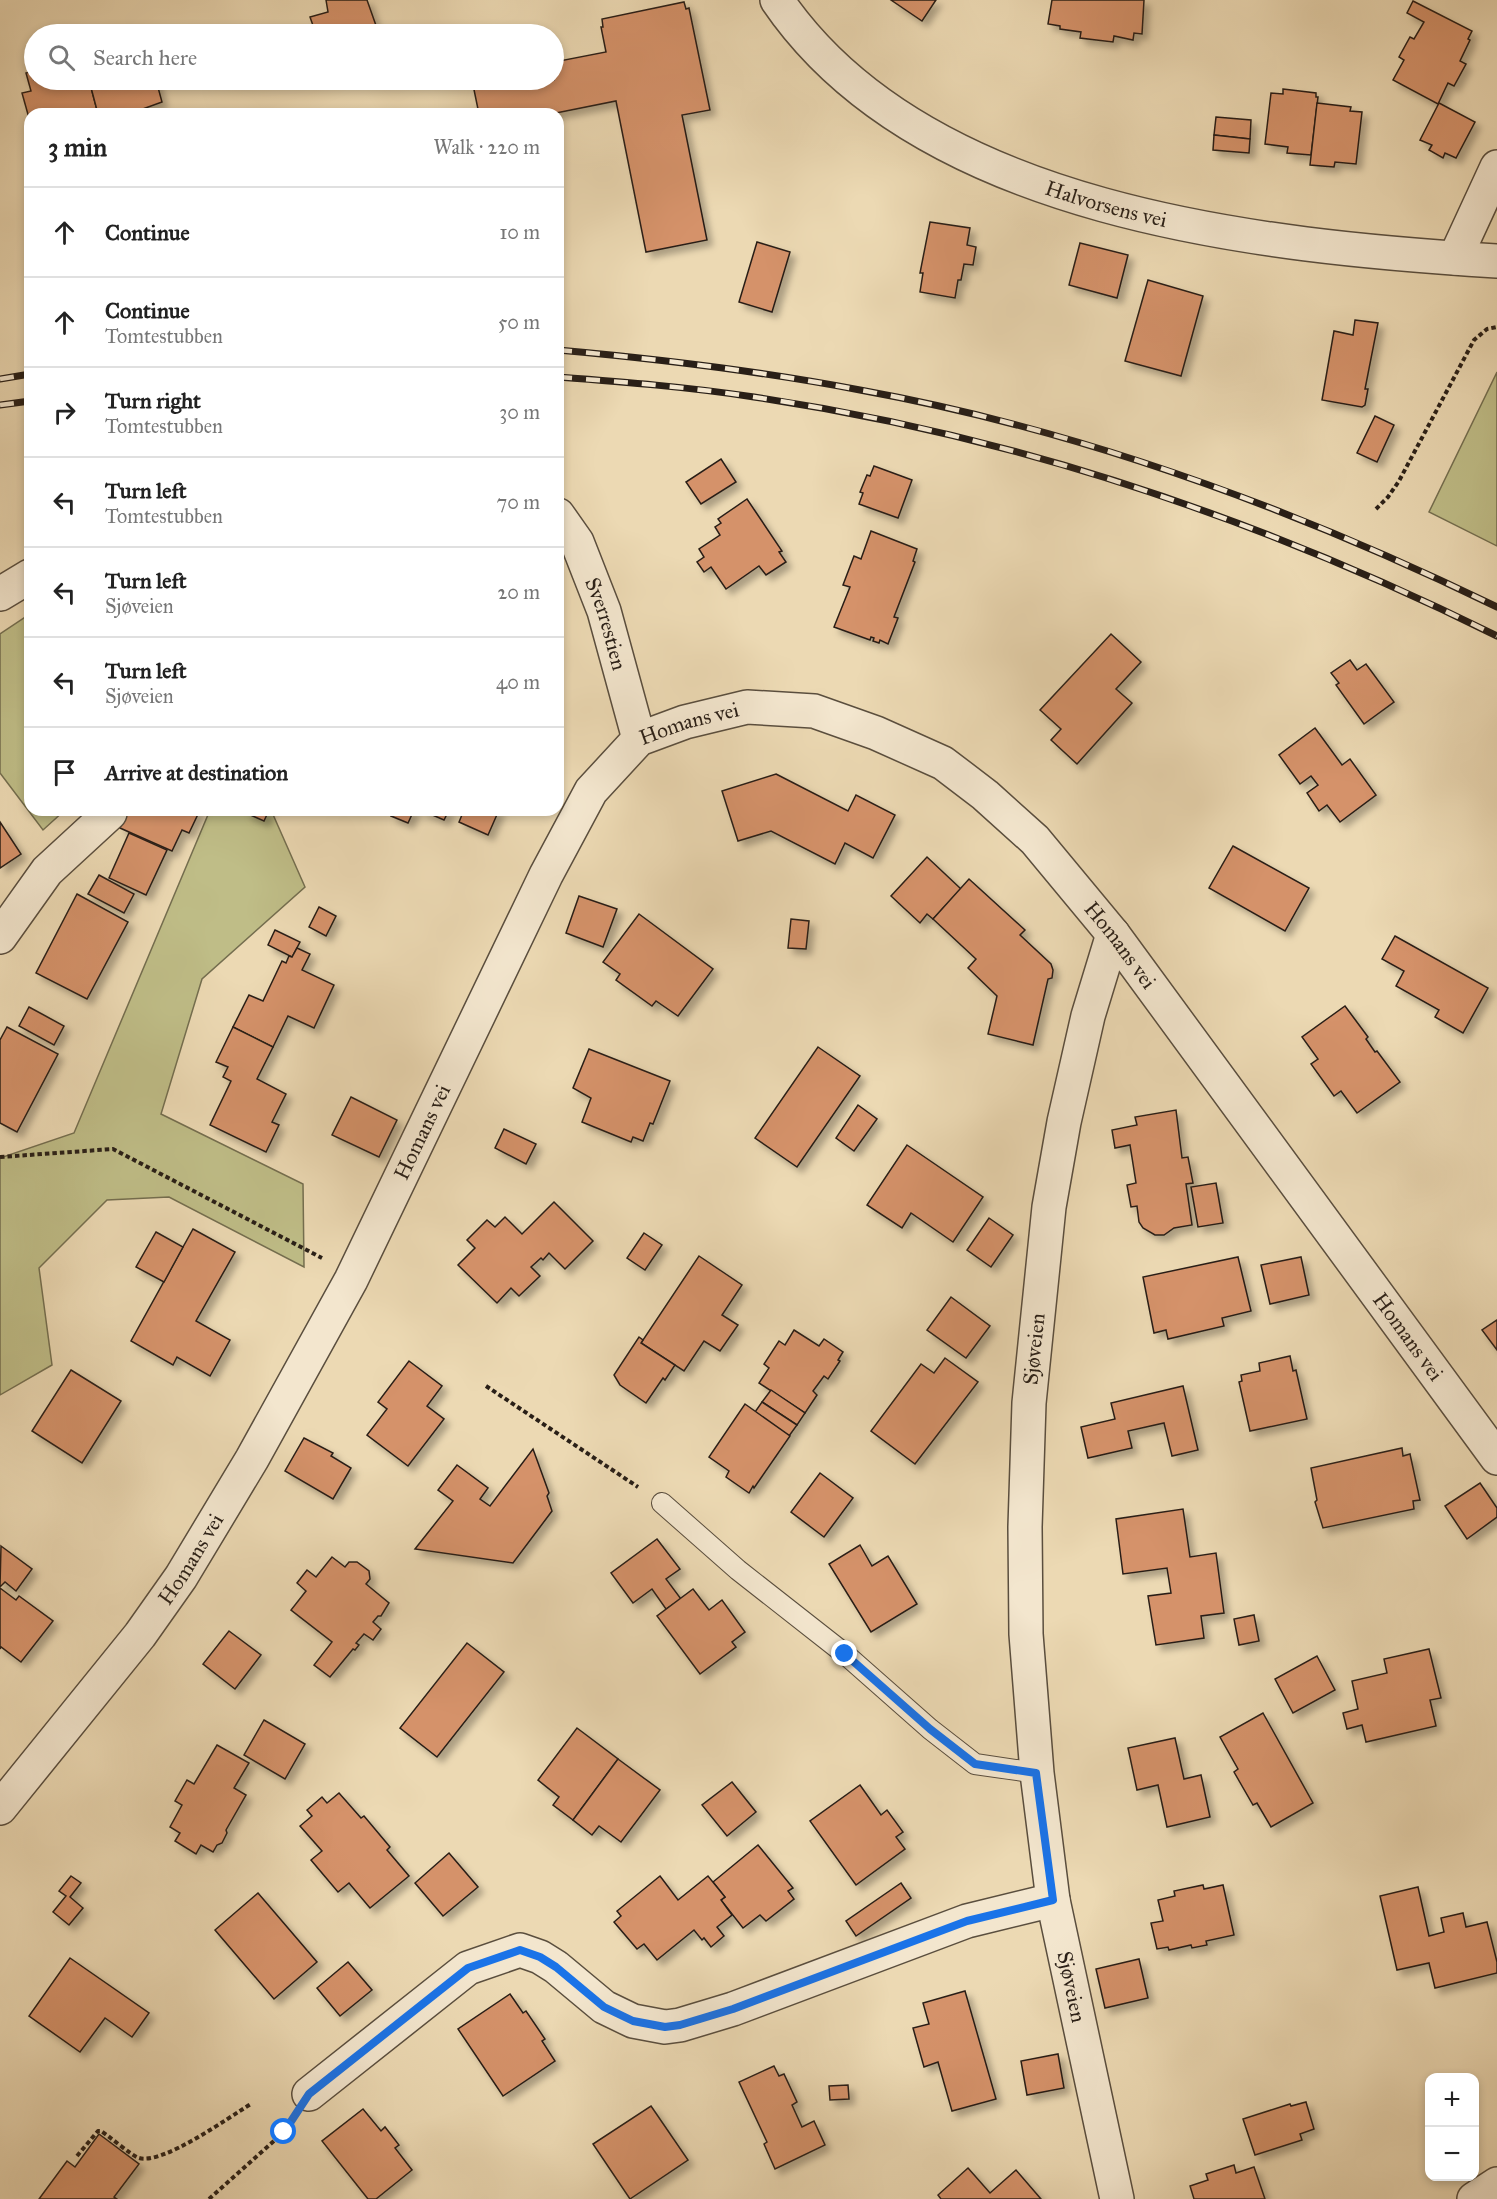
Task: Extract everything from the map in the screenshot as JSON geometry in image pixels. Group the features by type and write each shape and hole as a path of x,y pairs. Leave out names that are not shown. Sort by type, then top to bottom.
{"street":[{"name":"Halvorsens vei","path":"777,0 813,46 870,97 917,130 982,162 1032,181 1121,210 1209,230 1378,253 1497,261"},
{"path":"1455,258 1497,167"},
{"name":"Sverrestien","path":"564,523 577,542 604,611 639,739"},
{"path":"0,594 24,580"},
{"name":"Homans vei","path":"0,1808 140,1635 181,1577 252,1459 351,1280 546,874 591,791 639,739 685,722 747,707 813,711 876,733 943,763 985,795 1035,840 1113,934 1497,1458"},
{"path":"0,937 47,871 107,816"},
{"name":"Sjøveien","path":"1113,934 1088,1016 1064,1122 1049,1207 1029,1403 1025,1527 1026,1634 1036,1773 1053,1900 1117,2199"},
{"path":"309,2094 468,1968 520,1950 540,1957 556,1967 604,2007 633,2021 665,2027 680,2025 733,2009 967,1921 1053,1900"},
{"path":"1474,2199 1497,2184"}],"lane":[{"path":"662,1503 738,1570 845,1654 930,1729 975,1764 1036,1773"}],"path":[{"path":"1376,509 1399,481 1474,339 1487,329 1497,327"},
{"path":"0,1158 113,1149 331,1262"},
{"path":"486,1386 662,1503"},
{"path":"209,2199 284,2132 309,2094"},
{"path":"77,2156 98,2130 139,2158 171,2152 251,2104"}],"shaded area":[{"path":"1497,372 1497,546 1429,512"},
{"path":"24,618 24,805 0,773 0,634"},
{"path":"32,816 58,816 43,830"},
{"path":"207,816 274,816 305,887 202,979 161,1114 303,1184 304,1267 169,1197 107,1200 39,1268 52,1365 0,1395 0,1158 74,1133"}],"building":[{"path":"326,0 367,0 375,24 312,24 310,17 328,12"},
{"path":"891,0 936,0 922,21"},
{"path":"1052,0 1144,0 1142,34 1134,33 1133,40 1114,36 1113,42 1080,38 1081,32 1060,29 1060,26 1048,24"},
{"path":"1413,1 1472,31 1460,61 1466,64 1454,86 1448,83 1438,104 1393,80 1404,60 1399,57 1410,37 1414,39 1424,22 1407,13"},
{"path":"684,2 686,9 689,8 710,110 682,115 707,240 646,252 616,101 564,111 564,108 478,108 474,90 564,90 564,60 606,52 601,27 603,27 602,19"},
{"path":"1283,89 1316,93 1318,97 1311,155 1287,153 1288,147 1265,144 1271,93 1283,94"},
{"path":"92,90 96,108 26,108 22,93"},
{"path":"92,90 159,90 162,102 146,108 96,108"},
{"path":"1317,103 1351,107 1350,111 1362,112 1356,164 1335,162 1334,167 1310,165"},
{"path":"1439,103 1475,122 1456,158 1445,153 1443,158 1429,150 1432,145 1420,140"},
{"path":"1216,117 1251,120 1250,139 1214,135"},
{"path":"1214,135 1250,139 1249,153 1213,150"},
{"path":"930,222 970,228 967,245 976,247 973,265 964,264 955,298 920,292 923,273 920,273"},
{"path":"757,242 790,252 772,312 739,302"},
{"path":"1080,243 1128,255 1117,298 1069,285"},
{"path":"1148,280 1203,296 1181,376 1125,361"},
{"path":"1355,320 1378,323 1365,389 1368,389 1365,405 1362,407 1322,400 1334,331 1353,335"},
{"path":"1375,416 1394,425 1377,462 1357,453"},
{"path":"721,459 736,482 701,504 686,482"},
{"path":"874,466 912,480 898,518 859,504 863,493 860,492 867,475 870,476"},
{"path":"747,499 782,551 779,552 786,562 766,575 759,566 726,589 711,567 704,572 697,562 704,557 699,549 720,535 715,527 721,523 718,519"},
{"path":"871,531 917,549 913,561 915,562 894,617 898,618 888,644 834,627 850,587 843,585 854,556 861,559"},
{"path":"1111,634 1141,662 1116,689 1132,703 1077,764 1051,740 1061,729 1040,710"},
{"path":"1350,660 1357,670 1366,664 1394,702 1364,724 1336,685 1339,683 1331,673"},
{"path":"1315,728 1342,765 1350,759 1376,795 1340,822 1327,805 1319,811 1307,793 1318,785 1311,776 1300,784 1279,755"},
{"path":"776,774 848,811 856,795 895,815 873,858 845,843 835,864 771,831 738,841 722,791"},
{"path":"125,816 197,816 189,833 182,830 172,851 120,828"},
{"path":"253,816 266,816 264,821"},
{"path":"391,816 411,816 408,823"},
{"path":"462,816 496,816 488,835 459,822"},
{"path":"0,822 21,854 0,868"},
{"path":"129,833 167,850 146,895 109,878"},
{"path":"1233,846 1309,888 1285,931 1209,888"},
{"path":"927,857 961,889 933,919 927,914 920,923 891,896"},
{"path":"99,875 134,894 124,913 88,894"},
{"path":"969,879 1025,930 1020,935 1051,964 1052,978 1048,979 1033,1045 988,1034 997,996 968,968 976,959 933,919"},
{"path":"77,894 128,922 87,999 36,973"},
{"path":"579,896 617,909 603,947 566,933"},
{"path":"319,907 336,916 326,936 309,927"},
{"path":"639,914 713,969 678,1016 656,1001 652,1006 616,980 620,974 603,962"},
{"path":"791,919 809,921 806,949 788,948"},
{"path":"275,930 300,942 292,957 268,945"},
{"path":"1395,936 1488,988 1463,1033 1435,1017 1439,1010 1396,986 1404,971 1382,959"},
{"path":"297,948 310,954 302,970 334,985 314,1028 288,1016 273,1047 233,1027 249,995 263,1001 282,961 286,963"},
{"path":"1345,1006 1368,1037 1366,1039 1375,1052 1377,1051 1400,1082 1357,1113 1341,1091 1334,1096 1311,1064 1318,1059 1302,1037"},
{"path":"29,1007 64,1026 54,1045 19,1026"},
{"path":"7,1027 58,1054 17,1132 0,1123 0,1040"},
{"path":"233,1027 273,1047 257,1079 286,1094 272,1122 279,1125 266,1152 210,1125 231,1081 223,1077 228,1067 216,1062"},
{"path":"818,1047 860,1076 797,1167 755,1138"},
{"path":"589,1049 670,1081 653,1124 650,1123 643,1141 633,1137 631,1142 582,1122 591,1098 573,1088"},
{"path":"351,1097 397,1120 379,1157 332,1135"},
{"path":"858,1105 877,1119 854,1151 836,1138"},
{"path":"1176,1110 1182,1158 1188,1157 1193,1183 1186,1184 1192,1225 1174,1228 1164,1235 1155,1235 1143,1228 1139,1222 1137,1206 1131,1207 1127,1185 1136,1183 1130,1145 1115,1148 1112,1130 1137,1125 1135,1117"},
{"path":"504,1129 536,1144 526,1164 495,1148"},
{"path":"907,1145 983,1197 953,1242 911,1213 902,1228 867,1205"},
{"path":"1216,1183 1223,1223 1198,1227 1191,1187"},
{"path":"554,1202 593,1241 565,1269 549,1253 543,1260 541,1258 531,1267 540,1276 519,1296 511,1288 497,1303 458,1265 475,1248 467,1240 487,1220 495,1227 505,1217 522,1234"},
{"path":"989,1218 1013,1235 991,1267 967,1250"},
{"path":"193,1229 235,1252 196,1321 230,1340 210,1376 177,1357 173,1365 131,1341"},
{"path":"156,1232 183,1247 164,1282 136,1267"},
{"path":"644,1233 662,1245 645,1270 627,1258"},
{"path":"699,1256 742,1285 722,1315 738,1325 720,1351 704,1341 684,1371 641,1343"},
{"path":"1238,1257 1251,1311 1222,1318 1224,1326 1168,1339 1166,1330 1154,1333 1143,1277"},
{"path":"1301,1257 1309,1295 1270,1304 1261,1265"},
{"path":"951,1297 990,1326 966,1358 927,1330"},
{"path":"1497,1320 1497,1350 1482,1330"},
{"path":"794,1330 819,1346 824,1339 843,1352 828,1379 824,1376 813,1391 817,1395 805,1413 759,1383 769,1368 764,1364 779,1341 785,1345"},
{"path":"639,1337 643,1340 641,1343 675,1365 646,1403 620,1385 614,1375"},
{"path":"1290,1356 1293,1371 1296,1370 1307,1419 1250,1431 1239,1382 1242,1381 1241,1375 1260,1371 1259,1363"},
{"path":"945,1358 978,1382 915,1464 871,1431 921,1364 934,1373"},
{"path":"409,1361 442,1386 427,1406 444,1419 408,1466 367,1435 387,1409 378,1402"},
{"path":"71,1370 121,1401 82,1463 32,1431"},
{"path":"1183,1386 1198,1450 1172,1456 1164,1423 1128,1431 1132,1448 1088,1458 1081,1427 1115,1419 1111,1403"},
{"path":"771,1390 805,1413 797,1425 762,1402"},
{"path":"762,1402 797,1425 789,1436 755,1412"},
{"path":"745,1404 790,1436 749,1493 726,1477 729,1471 709,1457"},
{"path":"304,1438 333,1453 331,1456 351,1468 333,1499 285,1471"},
{"path":"1402,1448 1403,1456 1410,1454 1420,1500 1413,1501 1414,1509 1323,1528 1315,1502 1317,1500 1311,1468"},
{"path":"533,1449 549,1493 547,1496 552,1511 513,1563 415,1549 453,1501 438,1490 457,1465 488,1488 480,1499 490,1506"},
{"path":"820,1473 853,1498 824,1537 791,1512"},
{"path":"1480,1483 1497,1508 1497,1517 1467,1539 1445,1506"},
{"path":"1183,1509 1190,1557 1216,1553 1224,1613 1201,1616 1204,1638 1156,1645 1148,1596 1171,1593 1167,1568 1123,1574 1116,1519"},
{"path":"657,1539 680,1569 666,1579 681,1599 666,1609 652,1589 633,1603 611,1573"},
{"path":"860,1545 872,1566 888,1556 917,1604 871,1632 829,1564"},
{"path":"1,1546 32,1569 16,1591 5,1582 0,1587"},
{"path":"332,1557 345,1567 349,1562 357,1562 369,1571 370,1579 366,1584 389,1603 381,1616 373,1622 381,1629 373,1640 364,1634 356,1643 359,1645 330,1677 314,1665 332,1642 291,1610 306,1591 297,1583 307,1570 316,1577"},
{"path":"0,1588 16,1600 19,1596 53,1621 21,1662 1,1647 0,1649"},
{"path":"693,1589 709,1610 722,1600 745,1632 732,1642 736,1647 700,1674 657,1616"},
{"path":"1254,1615 1259,1641 1239,1645 1234,1619"},
{"path":"229,1631 261,1655 235,1689 203,1664"},
{"path":"467,1643 504,1672 437,1757 400,1728"},
{"path":"1429,1649 1441,1698 1430,1700 1436,1726 1366,1742 1362,1725 1347,1729 1343,1713 1358,1709 1352,1681 1387,1673 1384,1659"},
{"path":"1317,1656 1335,1690 1293,1713 1275,1679"},
{"path":"1263,1713 1313,1803 1271,1827 1257,1803 1253,1805 1234,1772 1238,1769 1220,1737"},
{"path":"264,1720 305,1744 285,1779 244,1755"},
{"path":"577,1728 618,1759 573,1820 553,1805 559,1797 538,1780"},
{"path":"1175,1738 1184,1779 1201,1775 1210,1817 1167,1827 1158,1785 1137,1790 1128,1748"},
{"path":"217,1745 249,1763 234,1788 246,1795 226,1830 227,1833 222,1843 217,1845 213,1852 201,1845 196,1854 175,1841 180,1833 170,1827 182,1805 175,1801 187,1780 194,1784"},
{"path":"618,1759 660,1790 621,1842 599,1826 592,1835 573,1820"},
{"path":"732,1782 756,1812 727,1836 702,1805"},
{"path":"860,1785 881,1815 887,1810 903,1832 896,1837 905,1849 856,1885 810,1821"},
{"path":"339,1793 361,1818 364,1816 390,1847 387,1850 409,1876 370,1908 349,1883 338,1892 311,1860 322,1851 300,1826 312,1816 307,1810 322,1797 327,1803"},
{"path":"758,1845 793,1888 788,1891 794,1899 766,1921 760,1915 743,1928 721,1900 725,1897 713,1882"},
{"path":"449,1853 478,1887 443,1916 415,1883"},
{"path":"71,1876 81,1883 70,1897 83,1908 69,1925 53,1912 66,1896 59,1891"},
{"path":"660,1876 678,1900 708,1876 725,1897 721,1900 732,1915 717,1927 724,1936 711,1947 694,1930 657,1960 644,1944 637,1949 614,1922 621,1916 617,1911"},
{"path":"901,1883 911,1898 856,1936 846,1921"},
{"path":"1203,1885 1204,1889 1223,1885 1234,1935 1206,1941 1207,1945 1192,1948 1191,1945 1169,1950 1168,1947 1157,1949 1151,1923 1163,1921 1158,1900 1175,1896 1174,1891"},
{"path":"1418,1887 1429,1936 1444,1932 1441,1918 1463,1913 1466,1927 1487,1922 1497,1962 1497,1973 1435,1988 1429,1963 1397,1970 1380,1896"},
{"path":"258,1893 317,1962 274,1999 215,1930"},
{"path":"70,1958 149,2013 132,2037 105,2018 80,2052 29,2016"},
{"path":"1139,1959 1148,1998 1105,2008 1096,1969"},
{"path":"348,1962 372,1990 340,2016 317,1988"},
{"path":"965,1991 996,2099 952,2111 938,2062 924,2067 913,2028 929,2024 923,2003"},
{"path":"510,1994 523,2013 526,2011 545,2039 542,2041 555,2061 503,2096 458,2029"},
{"path":"1058,2054 1064,2088 1027,2095 1021,2061"},
{"path":"774,2066 779,2076 784,2074 797,2102 792,2105 802,2127 814,2121 825,2145 775,2169 764,2144 767,2142 739,2082"},
{"path":"848,2085 849,2099 830,2100 829,2086"},
{"path":"1306,2102 1314,2129 1300,2134 1302,2140 1255,2155 1243,2119 1290,2104 1291,2106"},
{"path":"651,2106 688,2160 630,2199 593,2144"},
{"path":"363,2109 381,2131 385,2127 399,2145 395,2148 412,2170 376,2199 368,2199 322,2141"},
{"path":"99,2134 139,2164 114,2197 117,2199 39,2199 67,2161 75,2167"},
{"path":"1234,2165 1236,2173 1254,2167 1265,2199 1194,2199 1190,2186 1208,2180 1206,2174"},
{"path":"968,2168 990,2193 1016,2170 1041,2199 941,2199 938,2195"}],"railway":[{"path":"564,351 785,377 943,407 1025,427 1106,450 1265,506 1343,537 1497,607"},
{"path":"0,379 24,375"},
{"path":"564,377 754,397 851,413 946,434 1041,459 1135,487 1227,519 1319,555 1497,636"},
{"path":"0,405 24,402"}],"route":[{"path":"284,2132 309,2094 468,1968 520,1950 540,1957 556,1967 604,2007 633,2021 665,2027 680,2025 733,2009 967,1921 1053,1900 1036,1773 975,1764 930,1729 845,1654"}]}
